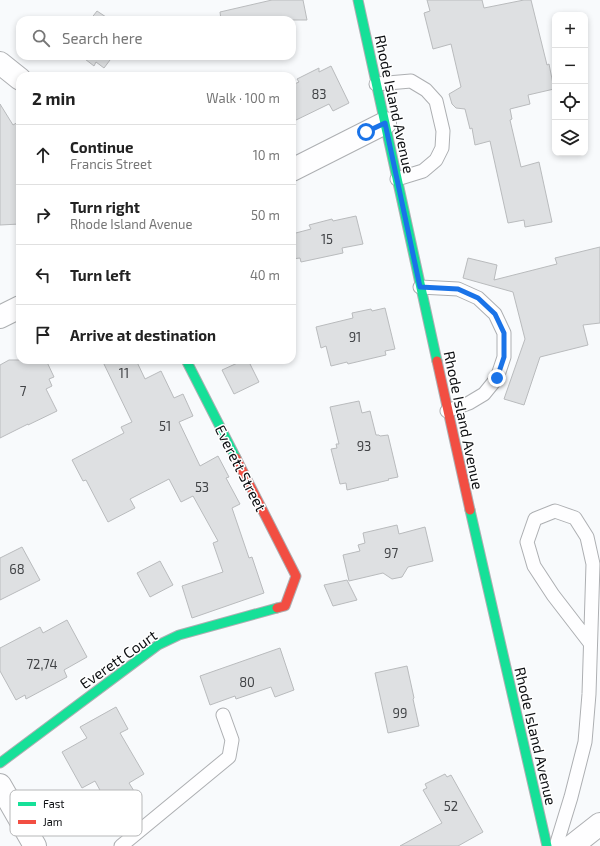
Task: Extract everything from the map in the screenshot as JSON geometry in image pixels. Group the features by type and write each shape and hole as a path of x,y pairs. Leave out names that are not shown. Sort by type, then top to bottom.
{"street":[{"name":"Rhode Island Avenue","path":"358,0 447,411 547,846"},
{"path":"0,63 16,76"},
{"path":"296,168 385,123"},
{"path":"0,317 16,309"},
{"name":"Everett Street","path":"188,364 296,576"},
{"name":"Everett Court","path":"0,763 158,645 179,636 285,606 296,576"},
{"path":"2,792 10,805"},
{"path":"572,846 600,824"},
{"path":"29,836 35,846"}],"lane":[{"path":"376,84 411,82 426,90 436,101 443,132 442,148 436,160 424,171 397,179"},
{"path":"420,287 458,289 478,298 495,314 504,333 504,357 497,378 484,394 470,403 447,411"},
{"path":"556,846 571,797 585,742 594,564 587,537 575,518 555,511 535,519 527,542 534,566 590,643"},
{"path":"142,829 229,757 232,740 223,715"},
{"path":"121,846 133,836"}],"building":[{"path":"272,0 303,0 307,20 296,20 296,16 220,16 220,12"},
{"path":"427,0 482,0 484,8 531,0 547,65 549,64 552,79 552,89 528,95 530,104 510,109 512,119 510,120 521,167 539,162 552,222 525,227 524,220 508,223 490,141 475,145 472,128 470,129 465,109 456,108 452,104 449,94 461,87 451,44 433,49 424,13 430,11"},
{"path":"97,11 104,16 93,16"},
{"path":"86,60 110,60 104,68 96,62 94,66"},
{"path":"331,66 349,103 333,111 329,104 296,120 296,83 299,82 297,79 319,68 319,72"},
{"path":"0,104 13,125 16,123 16,224 0,225"},
{"path":"356,216 363,244 342,248 343,253 301,262 300,258 296,258 296,233 311,229 309,225 332,219 333,221"},
{"path":"600,247 600,323 583,325 588,345 540,357 524,405 504,399 525,339 513,292 463,278 468,258 497,265 494,280 557,264 555,258"},
{"path":"385,308 395,349 385,351 386,355 348,364 347,362 331,366 326,346 321,348 316,327 353,318 352,313"},
{"path":"9,360 16,360 16,364 48,364 54,377 49,379 52,386 46,389 57,411 0,438 0,365"},
{"path":"104,364 138,364 145,379 161,371 174,398 183,394 193,416 179,422 200,466 218,456 229,477 226,478 240,504 232,508 249,558 252,557 264,593 192,618 182,586 223,572 213,543 218,541 193,496 181,502 169,479 130,499 135,508 108,522 86,480 83,481 72,460 124,433 121,427 132,422"},
{"path":"235,364 250,364 259,382 234,394 222,370"},
{"path":"359,401 362,413 370,411 376,435 388,435 398,477 347,490 346,483 340,484 331,449 337,448 336,444 339,444 330,407"},
{"path":"397,525 399,534 425,527 433,561 408,567 402,577 392,579 383,573 349,581 343,555 360,551 358,545 365,543 363,533"},
{"path":"22,547 40,580 0,600 0,558"},
{"path":"160,561 173,585 150,597 137,573"},
{"path":"347,580 357,600 333,606 324,585"},
{"path":"67,620 87,657 64,670 67,677 26,699 25,695 16,700 0,671 0,648 40,627 43,633"},
{"path":"280,648 294,690 275,697 271,687 236,699 235,696 210,705 200,676"},
{"path":"407,666 419,726 388,733 375,673"},
{"path":"116,707 128,729 120,733 144,774 129,783 133,790 100,790 95,781 82,788 62,752 87,738 80,727"},
{"path":"445,774 447,777 451,775 483,832 458,846 400,846 442,823 423,790 427,788 425,784"}],"traffic: fast":[{"path":"358,0 437,361"},
{"path":"188,364 236,458"},
{"path":"470,510 547,846"},
{"path":"0,763 158,645 179,635 277,608"}],"traffic: jam":[{"path":"437,361 470,510"},
{"path":"236,458 296,576 285,606 277,608"}],"route":[{"path":"366,132 385,123 420,287 458,289 478,298 495,314 504,333 504,357 497,378"}]}
